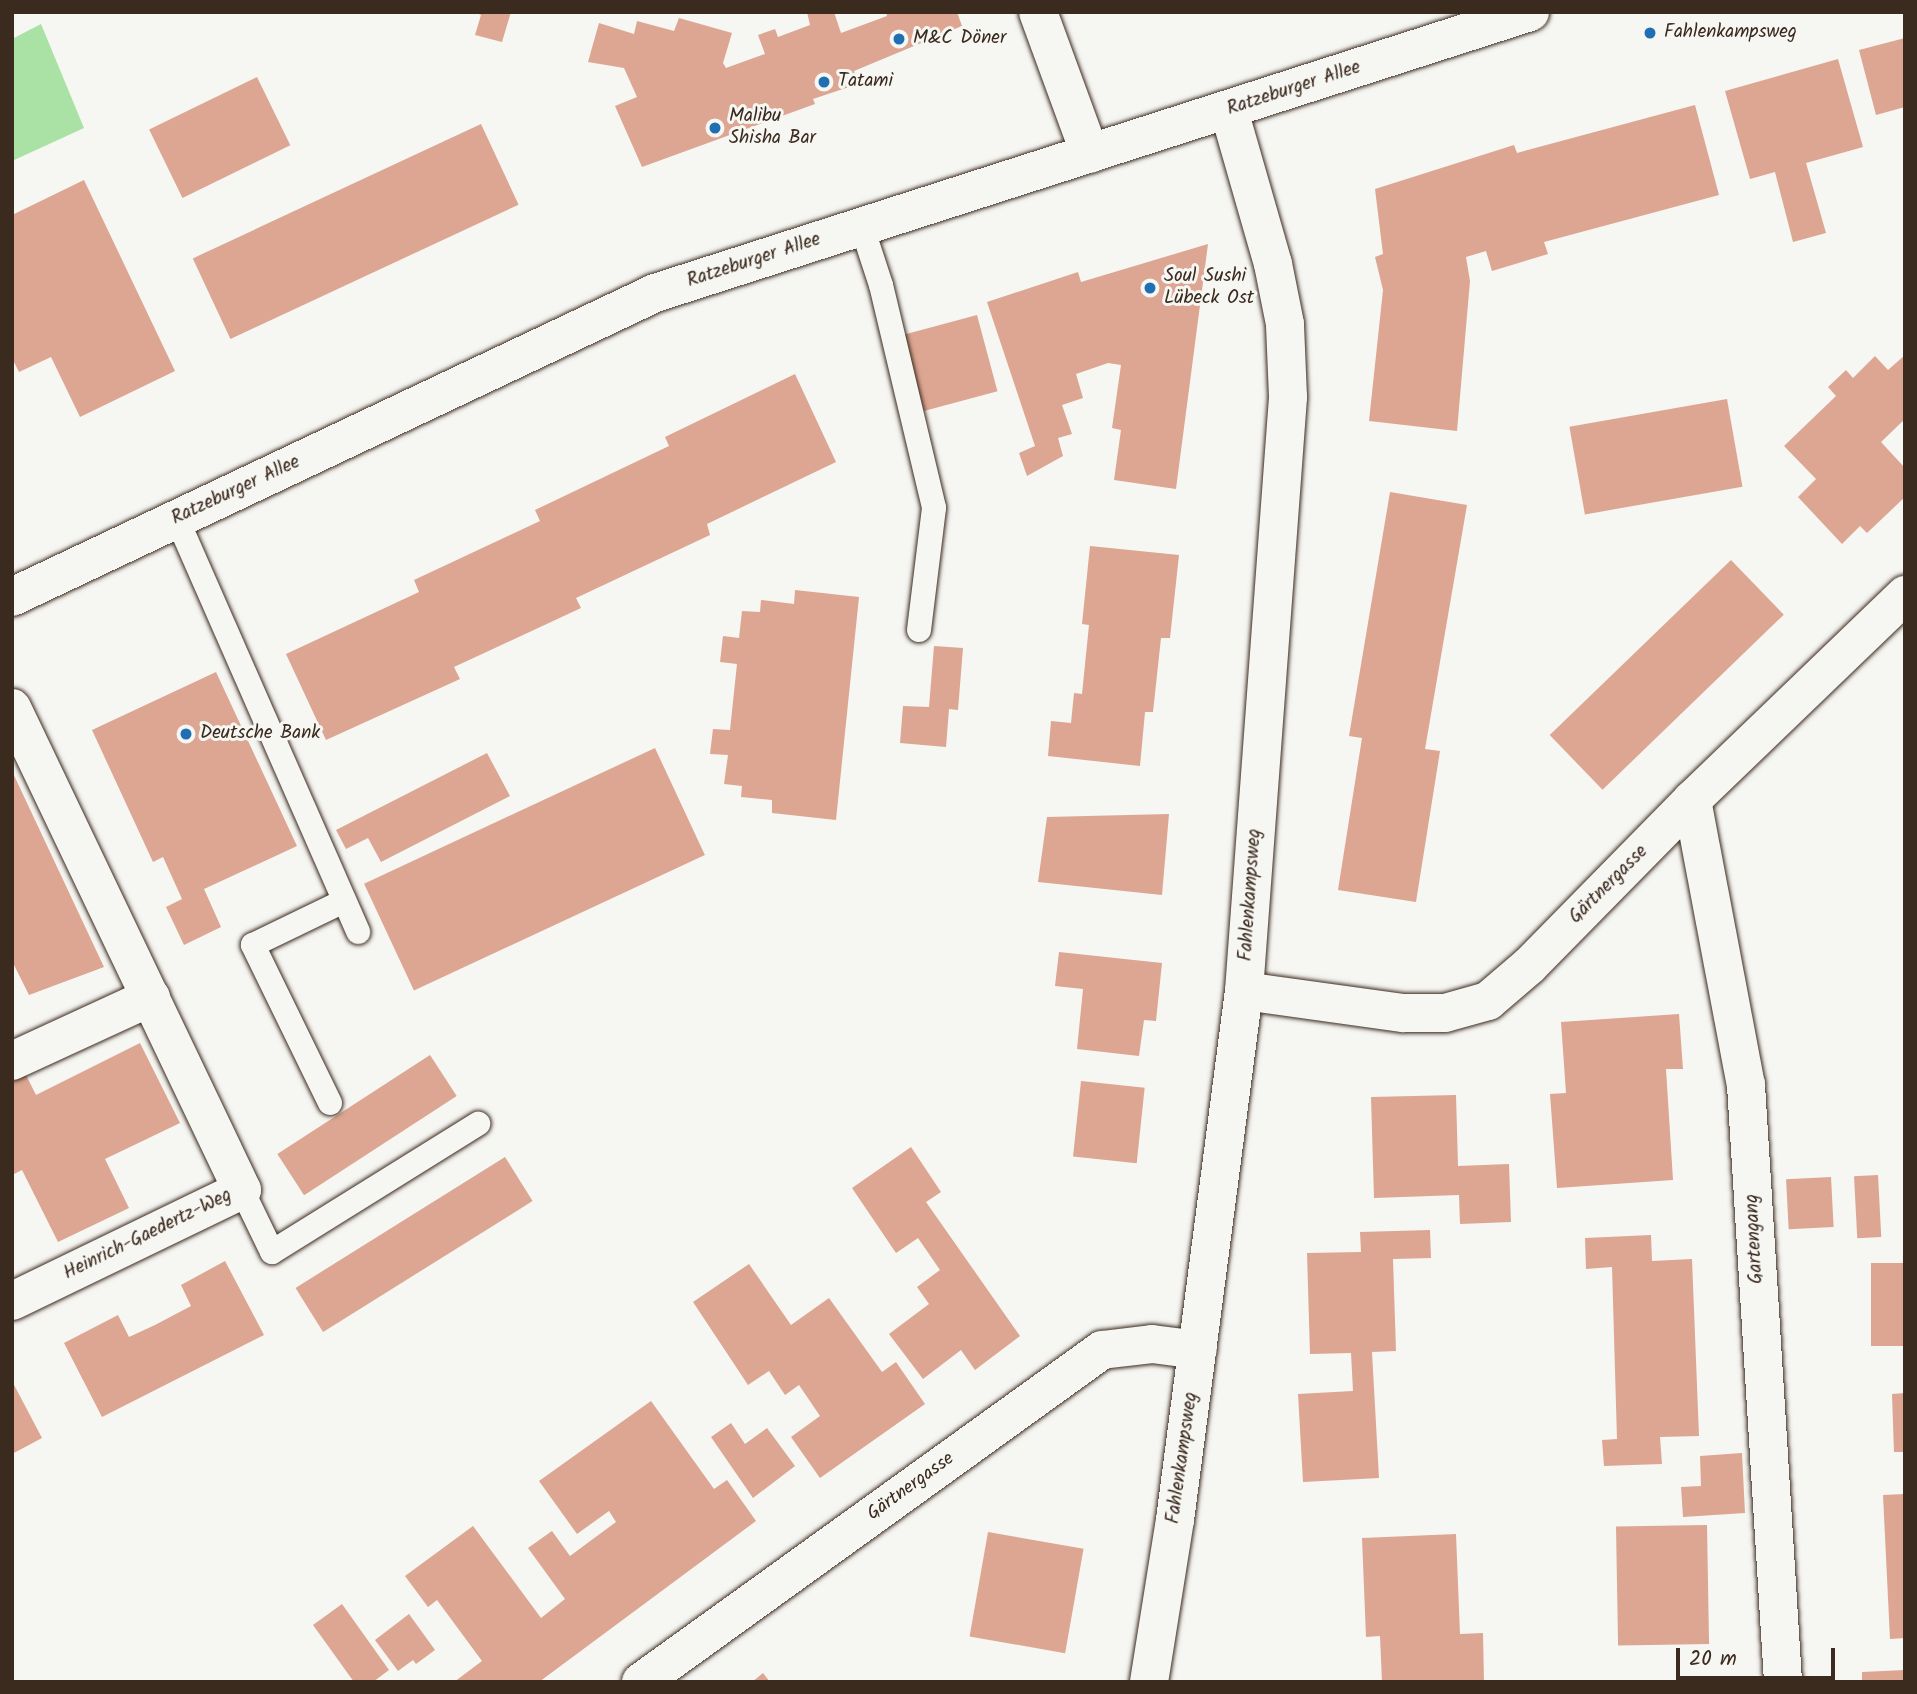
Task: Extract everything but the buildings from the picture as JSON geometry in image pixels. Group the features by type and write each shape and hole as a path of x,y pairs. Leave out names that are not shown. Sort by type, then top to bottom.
{"street":[{"path":"1038,12 1090,155"},
{"name":"Ratzeburger Allee","path":"12,597 655,293 1230,111 1530,12"},
{"name":"Fahlenkampsweg","path":"1149,1682 1198,1350 1244,991 1288,397 1285,324 1275,276 1230,111"},
{"name":"Gärtnergasse","path":"1244,991 1403,1013 1445,1013 1488,1002 1530,965 1692,800 1905,594"},
{"name":"Heinrich-Gaedertz-Weg","path":"12,708 242,1190 12,1301"},
{"name":"Gartengang","path":"1692,800 1746,1085 1783,1682"},
{"path":"12,1061 151,997"},
{"name":"Gärtnergasse","path":"641,1682 1102,1350 1152,1345 1198,1350"}],"lane":[{"path":"862,227 881,285 934,508 919,630"},
{"path":"177,519 358,932"},
{"path":"330,1102 253,945 344,901"},
{"path":"242,1190 272,1252 478,1124"}],"green space":[{"path":"41,24 84,128 12,161 12,39"}],"place":[{"name":"Fahlenkampsweg","path":"1650,33"},
{"name":"M&C Döner","path":"899,39"},
{"name":"Tatami","path":"824,82"},
{"name":"Malibu Shisha Bar","path":"715,128"},
{"name":"Soul Sushi Lübeck Ost","path":"1150,288"},
{"name":"Deutsche Bank","path":"186,734"}]}
